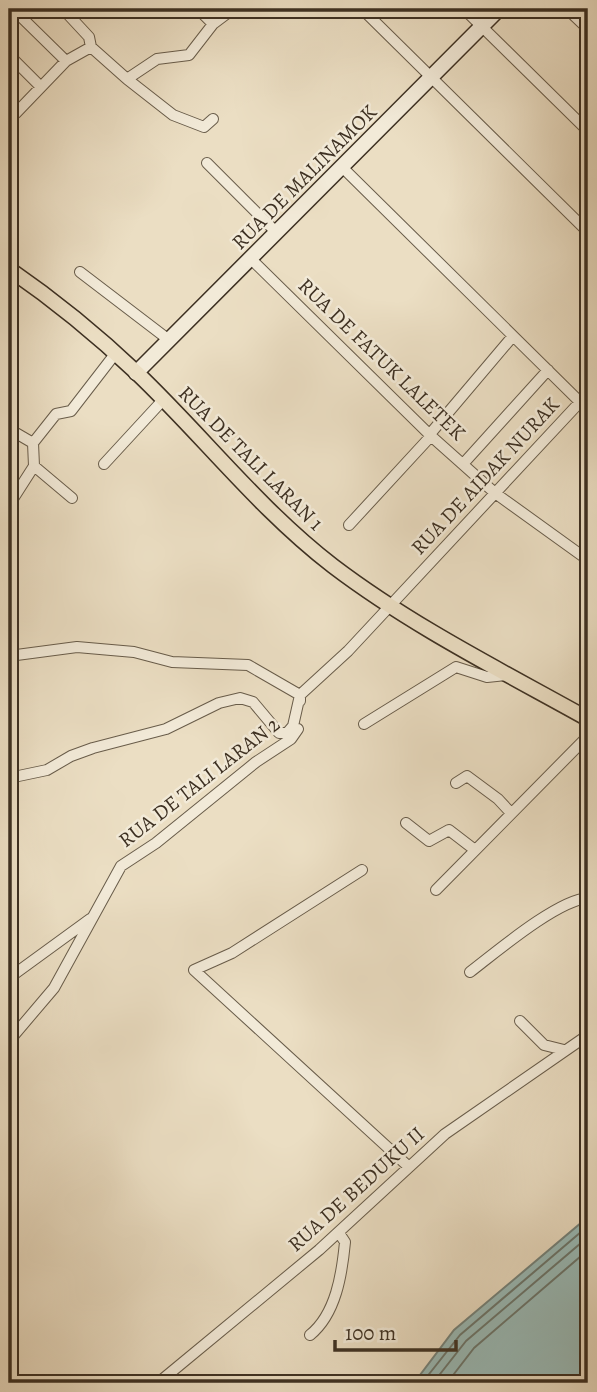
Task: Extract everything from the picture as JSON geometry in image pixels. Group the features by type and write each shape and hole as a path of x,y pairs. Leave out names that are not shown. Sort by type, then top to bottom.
{"main road":[{"name":"RUA DE TALI LARAN 1","path":"9,269 59,304 136,373 258,500 333,566 391,605 588,719"}],"street":[{"path":"13,9 66,61"},
{"path":"62,9 89,37 91,47 173,115 204,127 213,119"},
{"path":"197,9 213,24"},
{"path":"127,79 157,59 189,55 213,24 233,9"},
{"path":"362,9 588,232"},
{"path":"464,9 588,131"},
{"name":"RUA DE MALINAMOK","path":"136,373 499,9"},
{"path":"567,9 588,29"},
{"path":"9,116 16,113 66,61 91,47"},
{"path":"9,55 41,88"},
{"path":"207,163 277,233"},
{"name":"RUA DE AIDAK NURAK","path":"300,695 348,651 580,402 343,168"},
{"name":"RUA DE FATUK LALETEK","path":"251,259 430,435 495,493 588,560"},
{"path":"80,272 169,340"},
{"path":"349,525 430,435 513,336"},
{"path":"9,505 34,466 33,443 55,414 71,411 114,354"},
{"path":"463,464 548,370"},
{"path":"104,464 163,400"},
{"path":"9,429 33,443"},
{"path":"34,466 72,498"},
{"name":"RUA DE TALI LARAN 2","path":"9,656 77,647 134,652 172,662 248,665 300,695 300,728 291,739 121,866 54,988 9,1041"},
{"path":"364,724 456,667 487,677 510,675"},
{"path":"9,778 47,770 71,755 166,729 219,703 240,698 253,702 278,733 287,733 293,726 300,695"},
{"path":"436,890 588,736"},
{"path":"456,783 467,776 498,799 511,814"},
{"path":"406,822 429,841 449,830 475,850"},
{"path":"362,870 232,953 194,970 410,1167"},
{"path":"470,972 517,936 560,909 588,898"},
{"path":"9,978 93,916"},
{"path":"520,1021 544,1045 564,1050"},
{"name":"RUA DE BEDUKU II","path":"158,1383 338,1233 445,1134 588,1035"},
{"path":"310,1335 328,1317 343,1264 345,1242 338,1233"}],"water":[{"path":"588,1217 588,1383 414,1383 454,1330"}]}
